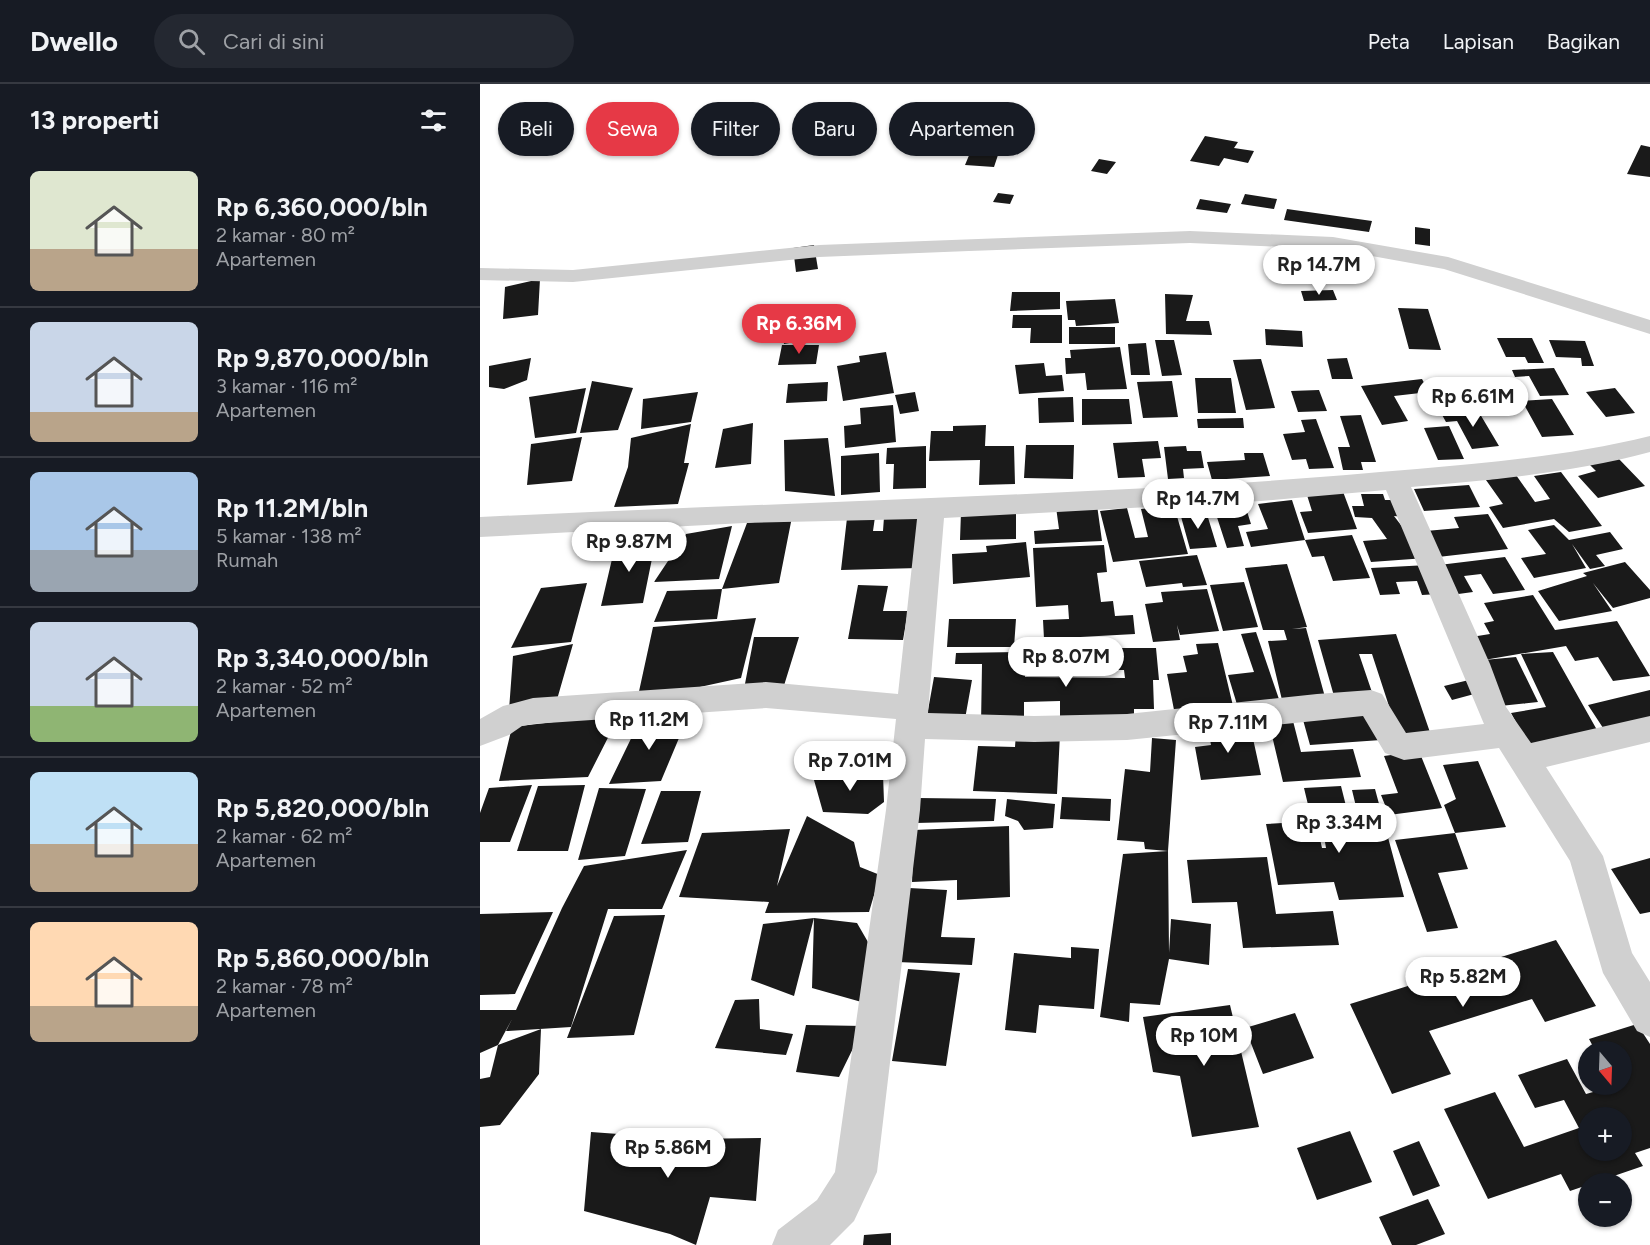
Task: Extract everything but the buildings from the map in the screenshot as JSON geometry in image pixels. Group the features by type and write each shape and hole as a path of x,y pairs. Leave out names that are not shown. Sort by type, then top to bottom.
{"street":[{"path":"480,274 573,276 819,250 1190,237 1333,243 1448,262 1650,327"},
{"path":"480,527 744,514 932,509 1261,492 1505,470 1612,454 1650,444"},
{"path":"1395,481 1493,712 1586,856 1616,960 1650,1018"},
{"path":"793,1245 824,1225 849,1189 856,1172 902,821 932,509"},
{"path":"480,733 498,726 514,715 533,711 766,695 997,729 1157,725 1284,708 1371,704 1396,744 1404,747 1514,747 1650,729"}]}
